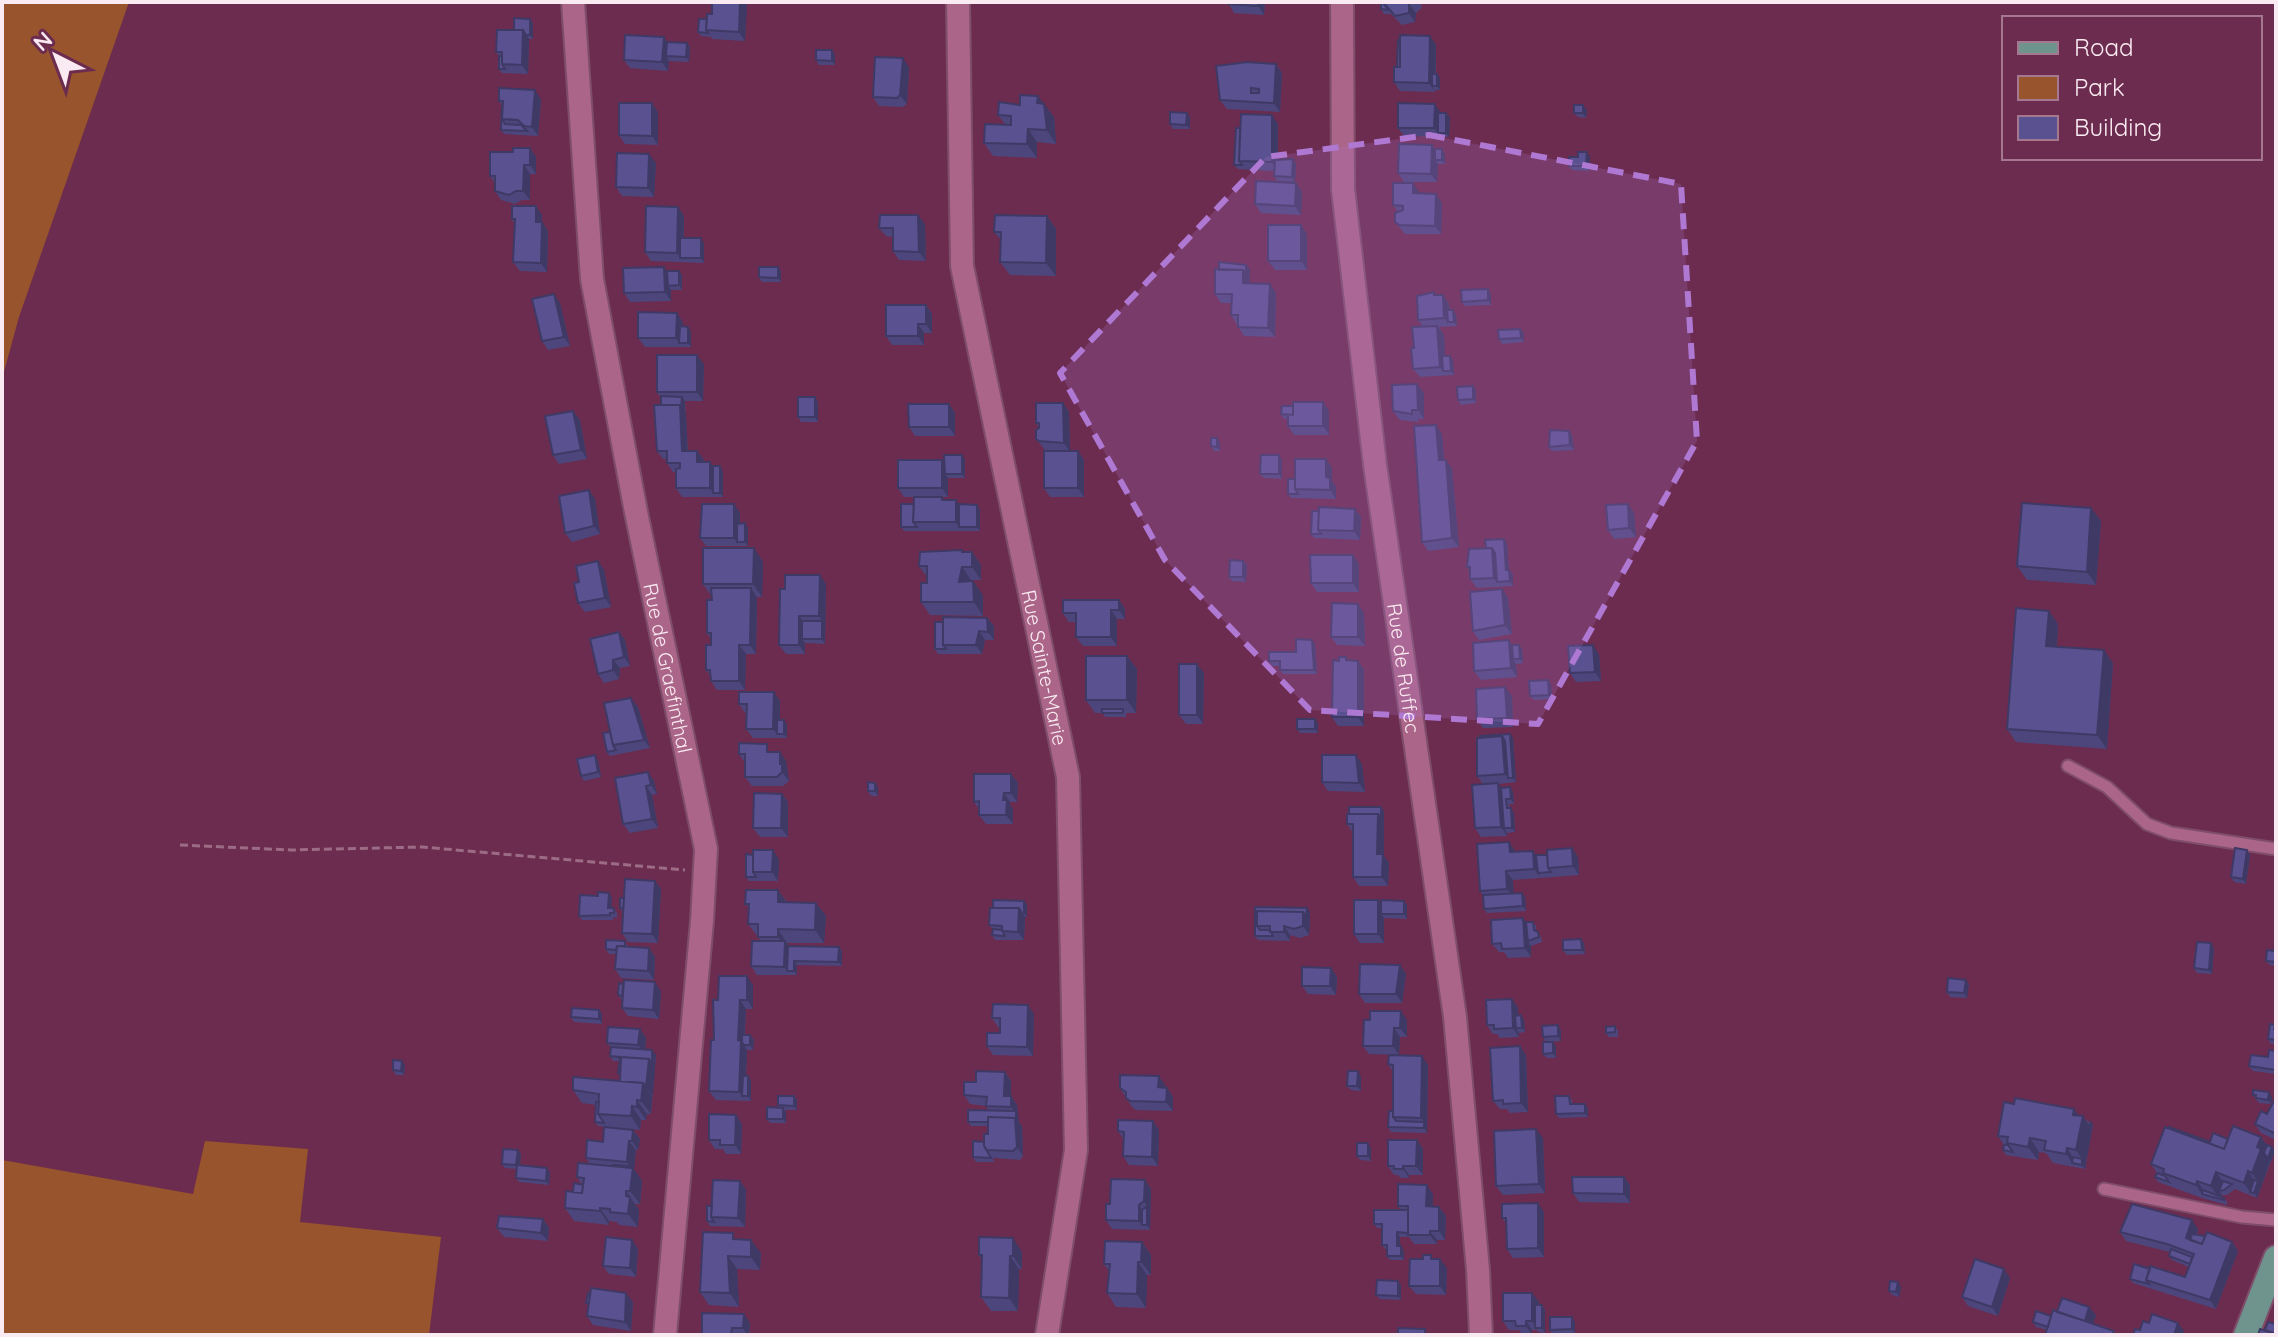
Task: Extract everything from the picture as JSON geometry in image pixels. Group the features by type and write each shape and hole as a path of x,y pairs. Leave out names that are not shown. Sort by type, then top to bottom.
{"main road":[{"path":"2246,1335 2276,1258"}],"street":[{"name":"Rue de Graefinthal","path":"573,2 592,279 636,512 706,849 665,1335"},
{"name":"Rue Sainte-Marie","path":"958,2 962,266 1068,777 1076,1150 1047,1335"},
{"name":"Rue de Ruffec","path":"1342,2 1343,189 1375,465 1455,1017 1481,1335"}],"lane":[{"path":"2068,766 2107,787 2147,824 2171,833 2276,849"},
{"path":"2104,1189 2242,1217 2276,1220"}],"path":[{"path":"180,845 291,850 422,847 704,871"}],"highlighted area":[{"path":"1429,135 1681,184 1697,441 1538,724 1310,710 1165,560 1060,373 1266,157"}],"green space":[{"path":"2,2 129,2 19,317 2,379"},
{"path":"205,1141 308,1149 300,1222 441,1237 429,1335 2,1335 2,1160 193,1194"}],"building":[{"path":"712,2 740,2 739,32 706,30 707,14 712,14"},
{"path":"1258,2 1258,6 1228,4"},
{"path":"1383,2 1412,2 1409,13 1395,16"},
{"path":"514,18 530,19 530,35 523,30 514,30"},
{"path":"699,19 707,19 708,33 698,32"},
{"path":"497,30 523,30 522,65 502,64 502,52 496,52"},
{"path":"625,35 664,37 662,62 624,60"},
{"path":"1400,35 1430,36 1429,83 1394,82 1394,67 1400,67"},
{"path":"1400,40 1400,67 1397,67"},
{"path":"667,42 687,43 686,57 666,56"},
{"path":"816,50 832,50 832,61 816,60"},
{"path":"499,56 502,57 505,69 499,69"},
{"path":"875,57 903,58 900,95 897,98 873,97"},
{"path":"1247,62 1276,64 1274,103 1220,100 1216,66"},
{"path":"1432,74 1437,74 1437,86 1432,86"},
{"path":"499,88 535,90 532,127 524,126 518,120 502,119 503,101 499,101"},
{"path":"1020,95 1038,96 1037,103 1044,104 1047,130 1028,129 1027,144 984,143 985,124 1011,125 1011,116 998,115 999,102 1020,105"},
{"path":"619,103 652,103 652,136 619,135"},
{"path":"1398,103 1435,104 1434,128 1398,128"},
{"path":"502,105 505,124 521,125 527,131 501,130"},
{"path":"1574,105 1583,105 1583,113 1574,113"},
{"path":"1170,112 1187,113 1186,125 1170,124"},
{"path":"1438,113 1446,113 1446,133 1438,133"},
{"path":"1241,114 1272,115 1272,162 1239,161"},
{"path":"1236,128 1240,128 1239,161 1242,165 1234,165"},
{"path":"1399,144 1432,145 1431,174 1398,173"},
{"path":"513,148 530,148 530,165 524,165 523,191 509,195 495,191 495,176 490,176 490,152 513,152"},
{"path":"1435,149 1442,149 1442,160 1435,160"},
{"path":"1578,152 1587,152 1586,166 1569,166 1569,157 1578,157"},
{"path":"617,153 649,154 648,188 616,187"},
{"path":"1293,159 1292,177 1274,176 1275,160"},
{"path":"1256,181 1296,183 1295,206 1255,204"},
{"path":"1393,183 1413,183 1413,193 1436,194 1435,226 1399,225 1395,222 1395,213 1403,210 1403,206 1393,205"},
{"path":"512,206 536,206 536,222 542,222 541,263 513,262 515,219 512,219"},
{"path":"646,206 678,207 677,253 645,252"},
{"path":"880,215 918,215 919,252 893,251 893,228 879,228"},
{"path":"995,215 1047,216 1046,263 1000,262 1001,232 994,232"},
{"path":"1268,225 1301,225 1301,261 1268,261"},
{"path":"680,238 701,238 701,258 680,258"},
{"path":"1219,262 1246,265 1246,274 1243,270 1219,270"},
{"path":"664,267 665,292 624,293 623,268"},
{"path":"759,267 778,267 778,278 759,277"},
{"path":"1215,269 1243,270 1243,283 1270,284 1268,328 1238,327 1238,315 1231,315 1232,294 1215,294"},
{"path":"667,271 679,271 679,285 668,286"},
{"path":"1488,289 1488,300 1462,302 1461,290"},
{"path":"1434,292 1434,295 1443,295 1444,318 1418,320 1417,296"},
{"path":"554,294 564,337 542,341 532,299"},
{"path":"886,305 926,305 926,324 918,324 918,336 886,336"},
{"path":"1447,310 1453,310 1454,322 1448,322"},
{"path":"638,312 677,313 676,338 638,338"},
{"path":"680,326 688,327 688,343 679,343"},
{"path":"1437,326 1440,367 1413,369 1412,327"},
{"path":"1520,329 1521,338 1499,339 1498,330"},
{"path":"657,355 697,355 697,392 657,392"},
{"path":"1442,356 1450,356 1451,371 1443,371"},
{"path":"1417,384 1418,410 1412,410 1412,414 1393,411 1392,385"},
{"path":"1473,386 1473,399 1458,400 1457,387"},
{"path":"661,396 682,397 681,407 661,405"},
{"path":"798,397 815,397 815,417 798,417"},
{"path":"1293,402 1323,402 1323,426 1288,426 1288,415 1293,415"},
{"path":"1036,403 1063,403 1064,443 1036,439 1039,423 1036,423"},
{"path":"908,404 949,404 949,427 909,427"},
{"path":"654,405 680,405 682,451 697,451 697,462 710,462 710,488 676,488 676,469 680,468 680,463 667,463 667,451 657,451"},
{"path":"1282,406 1293,406 1293,415 1281,414"},
{"path":"573,411 581,450 553,455 545,416"},
{"path":"1436,425 1439,460 1446,460 1452,538 1422,542 1414,426"},
{"path":"1550,430 1569,431 1570,445 1549,447"},
{"path":"1211,438 1217,438 1217,447 1211,446"},
{"path":"1044,451 1078,451 1078,488 1044,488"},
{"path":"944,455 962,455 962,474 945,474"},
{"path":"1261,455 1279,455 1279,474 1260,474"},
{"path":"1295,459 1326,459 1330,490 1295,489"},
{"path":"898,460 942,460 942,488 898,488"},
{"path":"713,466 720,466 720,493 713,493"},
{"path":"1288,479 1295,479 1298,494 1288,494"},
{"path":"589,490 594,526 565,533 559,496"},
{"path":"914,497 956,500 956,522 913,522"},
{"path":"2022,503 2091,508 2087,572 2017,566"},
{"path":"702,504 734,504 734,538 700,538"},
{"path":"901,504 914,504 913,522 917,527 901,527"},
{"path":"959,504 977,505 977,527 959,527"},
{"path":"1628,504 1629,528 1608,530 1606,505"},
{"path":"1319,507 1355,509 1354,531 1318,530"},
{"path":"1312,511 1319,511 1318,530 1321,534 1311,534"},
{"path":"745,523 745,542 737,542 737,524"},
{"path":"1504,539 1506,570 1509,570 1510,581 1497,582 1495,553 1492,548 1486,548 1485,540"},
{"path":"703,548 754,548 753,584 703,584"},
{"path":"1492,548 1494,578 1470,579 1470,567 1467,567 1469,549"},
{"path":"920,552 972,552 972,567 962,567 959,582 973,581 974,602 921,602 921,583 927,583 927,566 919,566"},
{"path":"1310,555 1353,555 1353,583 1311,583"},
{"path":"1230,560 1243,561 1243,577 1229,577"},
{"path":"598,561 605,598 578,603 574,583 579,582 576,566"},
{"path":"785,575 820,575 819,616 799,616 799,645 779,645 780,589 785,589"},
{"path":"711,588 751,588 750,645 739,645 739,681 711,681 710,670 706,670 706,645 711,645 711,633 707,633 707,600 712,600"},
{"path":"1502,589 1505,625 1473,631 1470,592"},
{"path":"1063,600 1119,600 1119,610 1111,610 1111,637 1076,637 1076,613 1063,613"},
{"path":"1332,603 1358,604 1358,637 1331,637"},
{"path":"2016,608 2049,611 2046,646 2104,650 2097,735 2007,729"},
{"path":"943,617 987,618 988,632 979,631 976,645 943,645"},
{"path":"802,621 822,621 822,639 802,639"},
{"path":"935,622 943,622 943,645 946,649 935,649"},
{"path":"619,632 624,657 613,660 613,670 598,674 590,639"},
{"path":"1296,639 1312,640 1314,670 1280,670 1280,661 1269,661 1269,652 1296,652"},
{"path":"1509,640 1511,668 1474,671 1473,643"},
{"path":"1512,645 1519,645 1520,659 1513,659"},
{"path":"1593,645 1595,672 1570,673 1568,646"},
{"path":"1086,656 1127,656 1127,700 1086,700"},
{"path":"1339,657 1358,661 1358,717 1332,717 1333,660 1339,661"},
{"path":"1179,664 1197,664 1197,715 1179,715"},
{"path":"1548,680 1549,695 1530,696 1529,681"},
{"path":"1505,687 1507,718 1477,719 1476,689"},
{"path":"739,692 774,692 773,729 746,729 747,704 739,704"},
{"path":"631,698 644,740 613,745 604,703"},
{"path":"1102,709 1123,709 1123,713 1102,713"},
{"path":"1297,719 1315,719 1315,729 1297,729"},
{"path":"777,720 784,720 784,734 777,734"},
{"path":"610,732 616,750 607,752 603,733"},
{"path":"1510,734 1513,778 1508,778 1502,736 1480,738"},
{"path":"1502,736 1505,774 1477,776 1477,738"},
{"path":"739,743 767,744 767,752 780,752 782,772 777,777 745,777 745,754 739,754"},
{"path":"595,755 598,772 581,776 577,759"},
{"path":"1322,755 1356,755 1359,783 1322,782"},
{"path":"648,772 651,785 646,786 652,819 623,824 615,778"},
{"path":"974,774 1011,774 1011,793 1004,793 1003,800 1007,800 1006,815 979,815 979,801 974,802"},
{"path":"868,782 875,783 875,791 868,791"},
{"path":"1498,783 1501,827 1475,828 1472,785"},
{"path":"1510,787 1511,799 1506,799 1507,808 1511,808 1512,828 1504,828 1501,788"},
{"path":"754,793 782,794 781,828 753,828"},
{"path":"1349,807 1381,807 1381,818 1378,814 1349,814"},
{"path":"1347,814 1378,814 1377,854 1383,854 1382,877 1353,877 1353,824 1347,824"},
{"path":"1509,842 1510,852 1533,851 1534,869 1506,871 1507,889 1480,891 1477,844"},
{"path":"1572,848 1573,866 1548,868 1547,850"},
{"path":"2235,848 2247,850 2243,879 2231,877"},
{"path":"753,850 773,850 772,872 753,872"},
{"path":"746,854 753,855 756,877 746,877"},
{"path":"1536,855 1547,855 1551,872 1538,873"},
{"path":"625,879 655,881 652,934 622,933"},
{"path":"746,890 778,890 778,902 816,903 815,930 778,929 778,937 758,937 758,924 748,924"},
{"path":"598,892 609,893 608,908 614,908 614,913 579,916 580,895 598,896"},
{"path":"1522,893 1523,906 1484,909 1483,895"},
{"path":"993,900 1024,901 1024,913 1019,908 993,908"},
{"path":"1354,900 1378,900 1378,934 1354,934"},
{"path":"1381,900 1404,901 1404,914 1381,914"},
{"path":"1255,907 1307,908 1306,916 1303,912 1257,911 1257,926 1260,930 1270,930 1273,936 1255,936"},
{"path":"990,908 1019,908 1018,932 1002,931 1002,926 989,925"},
{"path":"1257,911 1303,912 1303,926 1294,929 1284,926 1284,932 1270,932 1270,926 1257,926"},
{"path":"1523,918 1525,948 1502,949 1501,943 1492,944 1491,920"},
{"path":"1526,922 1533,922 1539,937 1528,941"},
{"path":"993,929 1002,930 1005,936 992,935"},
{"path":"1581,939 1582,950 1563,950 1563,940"},
{"path":"606,940 625,941 625,946 617,946 616,950 606,949"},
{"path":"752,941 785,941 784,967 751,966"},
{"path":"2197,942 2211,943 2209,970 2194,968"},
{"path":"2275,944 2276,962 2266,961 2267,950 2274,951"},
{"path":"617,946 649,948 648,971 615,969"},
{"path":"788,946 839,947 838,962 794,961 794,971 787,971"},
{"path":"1360,964 1400,965 1396,994 1359,994"},
{"path":"1302,967 1331,968 1330,986 1302,986"},
{"path":"719,976 747,976 747,1000 740,1000 739,1092 709,1091 711,1040 714,1040 713,1000 718,1000"},
{"path":"1948,978 1966,980 1964,993 1947,992"},
{"path":"624,980 655,982 653,1010 622,1008"},
{"path":"619,983 623,984 622,996 618,995"},
{"path":"1512,999 1513,1028 1494,1029 1494,1025 1487,1025 1486,1000"},
{"path":"993,1004 1028,1005 1027,1047 987,1046 987,1033 1000,1033 1000,1018 992,1018"},
{"path":"572,1008 599,1010 599,1019 571,1017"},
{"path":"1370,1011 1401,1011 1400,1028 1394,1028 1393,1046 1363,1046 1364,1020 1370,1020"},
{"path":"1521,1015 1522,1028 1516,1028 1515,1016"},
{"path":"2270,1024 2275,1025 2276,1040 2268,1039"},
{"path":"1558,1025 1558,1036 1543,1037 1542,1026"},
{"path":"1615,1026 1615,1032 1606,1033 1606,1027"},
{"path":"608,1027 640,1029 638,1045 607,1043"},
{"path":"742,1035 750,1035 750,1045 744,1045"},
{"path":"1543,1042 1553,1042 1553,1053 1543,1054"},
{"path":"1520,1046 1521,1103 1493,1101 1490,1048"},
{"path":"611,1047 652,1050 652,1064 649,1059 621,1057 618,1073 620,1057 610,1056"},
{"path":"2269,1050 2276,1051 2276,1070 2249,1066 2251,1055 2268,1057"},
{"path":"1389,1055 1422,1056 1421,1118 1393,1117 1393,1065 1388,1064"},
{"path":"621,1057 649,1059 646,1087 643,1083 620,1081"},
{"path":"393,1060 402,1061 401,1071 393,1070"},
{"path":"976,1071 1005,1072 1004,1096 1011,1096 1011,1107 986,1106 987,1097 964,1095 964,1082 976,1082"},
{"path":"1348,1071 1358,1071 1357,1086 1347,1086"},
{"path":"1120,1075 1159,1076 1158,1087 1167,1088 1166,1102 1130,1101 1120,1088"},
{"path":"743,1076 748,1076 748,1096 742,1096"},
{"path":"573,1077 643,1083 641,1101 637,1100 637,1107 632,1106 631,1116 598,1114 599,1094 573,1090"},
{"path":"2253,1090 2269,1092 2268,1100 2256,1098"},
{"path":"778,1096 794,1096 794,1106 778,1105"},
{"path":"1555,1096 1569,1096 1570,1104 1585,1104 1585,1113 1556,1114"},
{"path":"2276,1097 2276,1134 2255,1124 2261,1111 2267,1114"},
{"path":"2015,1098 2074,1109 2073,1115 2083,1116 2076,1150 2067,1148 2066,1154 2044,1150 2046,1141 2030,1138 2028,1147 2007,1143 2008,1137 1998,1136 2004,1102 2014,1104"},
{"path":"596,1102 599,1102 598,1114 604,1123 595,1122"},
{"path":"767,1107 783,1108 783,1119 767,1119"},
{"path":"968,1110 1016,1111 1016,1122 1015,1118 988,1117 988,1122 968,1122"},
{"path":"1389,1111 1393,1111 1396,1121 1424,1122 1424,1128 1388,1127"},
{"path":"709,1114 736,1115 735,1145 720,1145 720,1140 709,1140"},
{"path":"988,1117 1015,1118 1017,1147 1013,1151 987,1150 984,1146"},
{"path":"1118,1120 1153,1121 1152,1157 1123,1156 1124,1132 1118,1131"},
{"path":"2233,1126 2261,1137 2257,1147 2261,1149 2252,1173 2248,1171 2244,1183 2216,1172 2211,1186 2197,1181 2196,1185 2163,1173 2164,1169 2151,1164 2165,1127 2224,1149"},
{"path":"604,1127 633,1130 627,1162 586,1158 587,1140 603,1142"},
{"path":"2169,1127 2210,1142 2213,1133 2228,1139 2224,1149"},
{"path":"1536,1129 1539,1184 1496,1186 1494,1131"},
{"path":"1388,1140 1417,1140 1416,1166 1394,1169 1394,1166 1388,1166"},
{"path":"973,1141 984,1142 991,1158 973,1157"},
{"path":"1357,1143 1368,1143 1368,1156 1357,1156"},
{"path":"2267,1145 2272,1147 2268,1158 2264,1153"},
{"path":"503,1149 518,1150 516,1165 502,1164"},
{"path":"2073,1157 2082,1159 2082,1165 2072,1163"},
{"path":"578,1163 633,1168 630,1191 626,1191 626,1196 630,1197 628,1214 600,1208 600,1211 565,1208 566,1191 582,1193 584,1178 577,1177"},
{"path":"517,1165 547,1168 546,1181 516,1178"},
{"path":"2157,1173 2165,1176 2169,1182 2155,1177"},
{"path":"1572,1177 1624,1177 1624,1194 1573,1193"},
{"path":"1111,1179 1145,1180 1139,1221 1106,1220"},
{"path":"713,1180 740,1181 738,1218 711,1217"},
{"path":"2254,1180 2258,1181 2254,1193 2250,1192"},
{"path":"2223,1181 2232,1184 2219,1191"},
{"path":"574,1183 583,1185 582,1193 573,1192"},
{"path":"1398,1184 1427,1185 1426,1206 1439,1207 1439,1231 1430,1231 1430,1235 1408,1235 1408,1206 1398,1206"},
{"path":"2203,1190 2224,1198 2224,1200 2202,1194"},
{"path":"1538,1203 1538,1248 1507,1249 1506,1218 1502,1218 1502,1204"},
{"path":"2132,1204 2192,1220 2186,1238 2202,1244 2207,1232 2232,1242 2210,1300 2146,1280 2150,1266 2185,1277 2194,1254 2120,1232"},
{"path":"707,1206 712,1206 714,1222 707,1221"},
{"path":"1147,1206 1147,1225 1142,1225 1142,1210"},
{"path":"1374,1210 1408,1210 1408,1233 1397,1232 1401,1256 1387,1256 1387,1245 1382,1245 1382,1224 1374,1224"},
{"path":"499,1216 543,1219 541,1233 497,1228"},
{"path":"703,1232 733,1233 733,1239 751,1240 751,1257 728,1256 730,1293 700,1292"},
{"path":"2192,1234 2205,1236 2202,1244 2190,1240"},
{"path":"606,1237 632,1240 630,1268 603,1266"},
{"path":"979,1237 1013,1238 1009,1298 981,1297"},
{"path":"1105,1241 1142,1242 1137,1294 1107,1293 1110,1264 1104,1264"},
{"path":"2171,1249 2192,1257 2190,1264 2169,1256"},
{"path":"1423,1255 1440,1259 1440,1286 1409,1286 1410,1259 1423,1259"},
{"path":"1975,1259 2004,1269 1992,1307 1962,1297"},
{"path":"2134,1264 2150,1269 2146,1280 2149,1284 2130,1279"},
{"path":"1377,1280 1398,1281 1398,1296 1376,1295"},
{"path":"1890,1281 1898,1282 1896,1292 1889,1291"},
{"path":"591,1288 626,1293 625,1322 587,1316"},
{"path":"1503,1293 1532,1293 1532,1321 1526,1321 1526,1326 1516,1326 1515,1321 1503,1321"},
{"path":"2062,1298 2089,1307 2085,1321 2057,1312"},
{"path":"1535,1305 1542,1305 1542,1328 1535,1328"},
{"path":"2053,1310 2114,1331 2112,1335 2045,1335"},
{"path":"2036,1311 2051,1316 2048,1327 2033,1322"},
{"path":"702,1313 744,1314 743,1328 732,1328 731,1335 702,1335"},
{"path":"2152,1314 2178,1323 2174,1335 2133,1335 2135,1329 2140,1330 2143,1321 2149,1323"},
{"path":"1550,1317 1572,1317 1572,1329 1550,1330"},
{"path":"2268,1322 2276,1324 2276,1334 2265,1330"},
{"path":"1398,1328 1425,1329 1425,1335 1398,1335"},
{"path":"2260,1329 2276,1334 2276,1335 2258,1335"}]}
